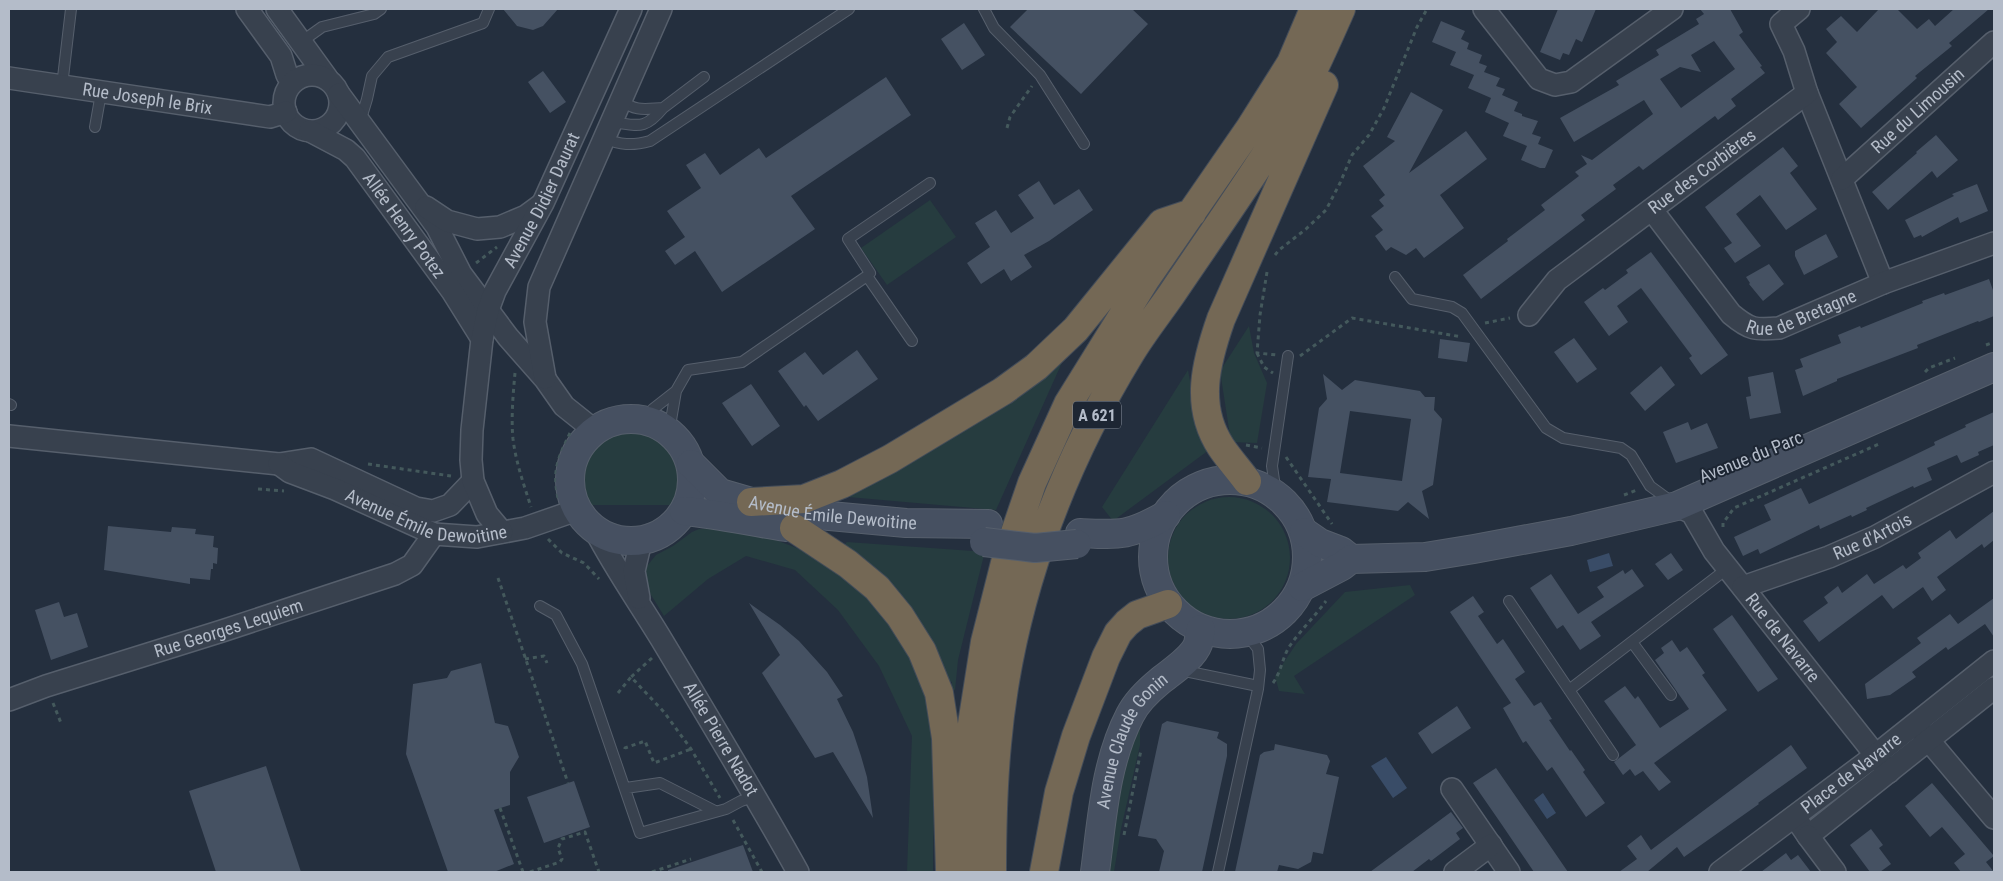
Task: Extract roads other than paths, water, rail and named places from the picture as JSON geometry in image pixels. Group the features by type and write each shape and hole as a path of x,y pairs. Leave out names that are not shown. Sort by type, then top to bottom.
{"highway":[{"name":"A 621","path":"967,872 970,737 986,642 1009,551 1032,483 1068,404 1145,280 1192,213 1291,63 1314,9"},
{"name":"A 621","path":"992,872 994,790 1003,695 1021,606 1033,563 1060,489 1093,422 1130,354 1278,135 1324,50 1341,9"},
{"path":"1247,481 1220,446 1205,409 1204,379 1209,354 1221,319 1358,9"},
{"path":"751,502 804,499 842,484 890,459 1003,391 1036,367 1076,329 1162,223 1192,213"},
{"path":"794,528 848,564 878,588 900,616 922,651 939,693 946,738 950,872"},
{"path":"1044,872 1059,792 1076,736 1110,650 1118,633 1137,615 1168,604"}],"main road":[{"name":"Avenue du Parc","path":"1351,559 1425,556 1464,550 1571,531 1677,506 1986,358"},
{"path":"627,418 644,420 669,432 680,444 691,464 691,493 684,511 666,531 642,541 624,541 609,538 595,530 582,518 577,510 570,494 569,476 573,458 582,442 594,430 610,422 627,418"},
{"name":"Avenue Émile Dewoitine","path":"691,464 720,493 751,502 808,514 986,533"},
{"path":"1220,479 1247,481 1262,486 1276,494 1293,511 1304,532 1308,550 1307,569 1302,587 1288,609 1269,624 1246,633 1223,634 1201,629 1183,619 1168,604 1156,581 1154,569 1154,548 1158,531 1174,503 1195,487 1220,479"},
{"name":"Avenue Émile Dewoitine","path":"684,511 714,514 794,528 986,533"},
{"path":"986,533 1035,548 1078,539 1132,533 1166,515"},
{"path":"1302,587 1342,566 1351,559 1341,551 1320,543 1304,532"},
{"path":"1078,539 1124,549 1138,556 1154,569"},
{"name":"Avenue Claude Gonin","path":"1096,872 1108,780 1117,746 1130,714 1142,698 1176,669 1198,646 1201,629"}],"street":[{"path":"246,9 281,56 288,75 294,81"},
{"name":"Allée Henry Potez","path":"277,9 437,228 461,274 488,310"},
{"name":"Avenue Didier Daurat","path":"545,379 535,322 539,288 661,9"},
{"path":"1484,9 1539,79 1555,85 1571,82 1672,9"},
{"path":"1799,9 1778,17 1794,51 1806,93 1883,283"},
{"name":"Avenue Didier Daurat","path":"594,430 564,406 545,379 519,351 488,310 496,291 543,203 628,10"},
{"name":"Rue du Limousin","path":"1842,179 1994,42"},
{"path":"310,74 333,86 340,105 338,115 326,127 310,131 300,128 291,121 286,112 285,95 294,81 310,74"},
{"name":"Rue Joseph le Brix","path":"9,78 270,117 286,112"},
{"name":"Rue des Corbières","path":"1528,315 1557,280 1806,93"},
{"name":"Allée Henry Potez","path":"310,131 346,150 355,158 452,291 482,339"},
{"name":"Allée Henry Potez","path":"416,199 447,221 477,229 500,227 526,216 543,203"},
{"name":"Rue de Bretagne","path":"1652,210 1731,314 1746,326 1760,329 1779,328 1883,283 1994,243"},
{"path":"488,310 482,339 472,430 471,460 465,479 487,514 502,532"},
{"name":"Avenue Émile Dewoitine","path":"9,436 279,464 310,459 416,508 433,511 450,505 465,479"},
{"name":"Avenue Émile Dewoitine","path":"279,464 290,472 335,489 434,534 477,538 525,528 577,510"},
{"name":"Rue d'Artois","path":"1743,587 1829,557 1875,537 1994,472"},
{"name":"Rue de Navarre","path":"1677,506 1692,512 1714,551 1889,772"},
{"name":"Allée Pierre Nadot","path":"595,530 613,565 641,606 756,796 798,872"},
{"name":"Rue Georges Lequiem","path":"9,700 46,686 222,632 395,574 412,565 434,534"},
{"name":"Allée Pierre Nadot","path":"641,606 634,571 642,541"},
{"name":"Place de Navarre","path":"1994,661 1915,725 1794,818 1808,836 1994,688"},
{"path":"1915,725 1994,818"},
{"path":"1452,789 1509,872"},
{"path":"1720,872 1794,818"},
{"path":"1808,836 1835,872"},
{"path":"1455,872 1491,846"}],"lane":[{"path":"62,86 71,9"},
{"path":"301,42 322,27 374,14 380,9"},
{"path":"360,122 372,76 388,57 483,23 490,9"},
{"path":"607,130 622,145 650,141 849,9"},
{"path":"984,9 994,28 1040,75 1084,144"},
{"path":"607,130 645,125 656,117 663,108 704,77"},
{"path":"94,127 101,92"},
{"path":"620,100 631,108 641,110 663,108"},
{"path":"669,432 676,391 688,370 742,362 867,276 870,273 848,239 930,183"},
{"path":"867,276 912,341"},
{"path":"1395,277 1412,299 1452,307 1462,313 1546,428 1563,438 1621,448 1631,455 1650,486 1677,506"},
{"path":"1276,494 1272,466 1288,356"},
{"path":"644,420 676,391"},
{"path":"1568,690 1728,568"},
{"path":"1509,601 1613,755"},
{"path":"540,606 556,615 582,664 640,833 726,809 756,796"},
{"path":"1218,872 1258,688 1260,670 1258,649 1246,633"},
{"path":"1632,642 1671,695"},
{"path":"1176,669 1258,688"},
{"path":"626,788 660,783 715,811"}],"water":[{"path":"1609,553 1613,566 1590,572 1587,560"},
{"path":"1386,757 1407,788 1393,798 1371,766"},
{"path":"1543,793 1556,813 1547,819 1534,800"}]}
